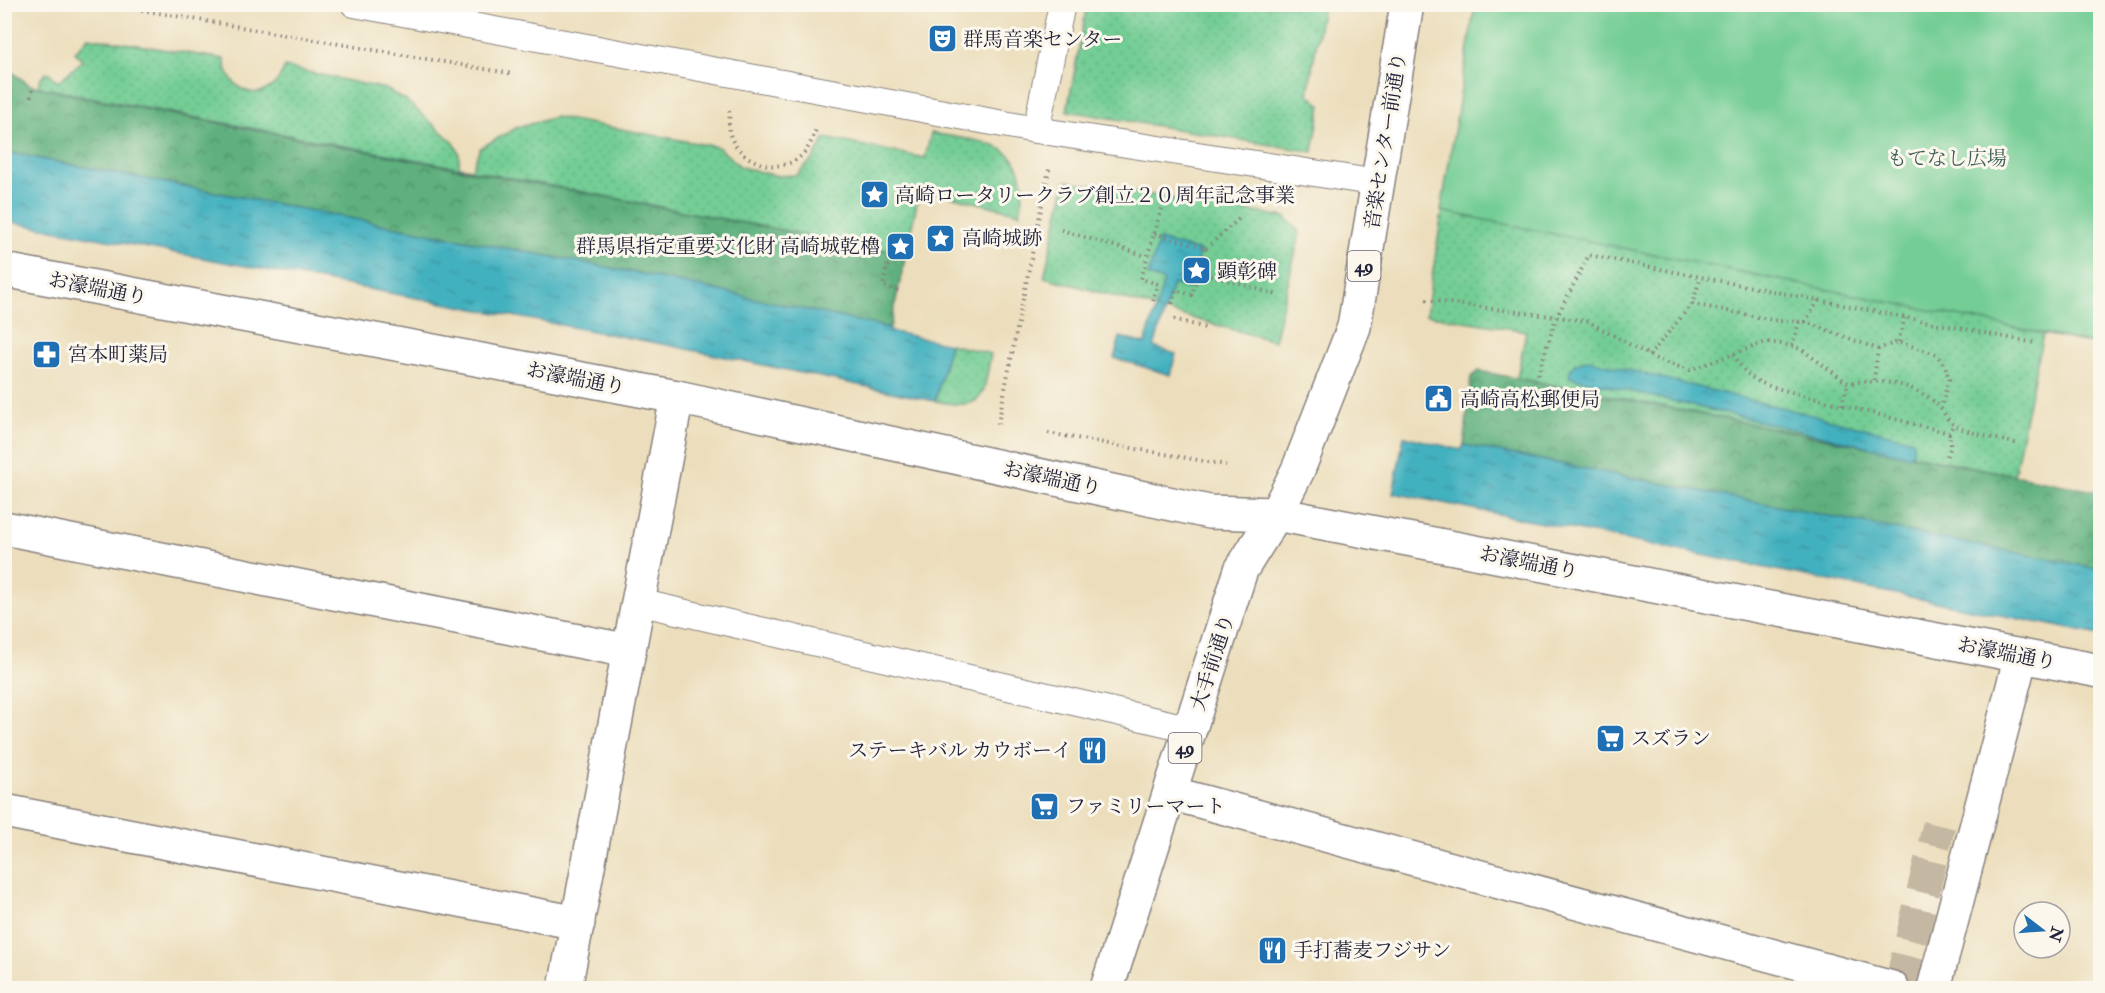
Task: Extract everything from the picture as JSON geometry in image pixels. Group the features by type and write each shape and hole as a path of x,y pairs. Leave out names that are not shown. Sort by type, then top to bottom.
{"street":[{"name":"音楽センター前通り","path":"1276,514 1298,470 1354,327 1407,4"},
{"name":"お濠端通り","path":"4,270 677,397 1209,512 1276,514 2100,671"},
{"path":"565,988 677,397"},
{"name":"大手前通り","path":"1107,988 1241,570 1276,514"},
{"path":"4,528 629,651"},
{"path":"1934,988 2020,656"},
{"path":"1170,793 1841,982 1892,988"},
{"path":"4,811 578,923"}],"lane":[{"path":"354,4 1046,131 1378,183"},
{"path":"1046,131 1062,4"},
{"path":"638,602 1191,729"}],"path":[{"path":"4,22 13,4"},
{"path":"106,4 518,75"},
{"path":"31,97 32,90"},
{"path":"718,109 740,113"},
{"path":"729,111 730,133 738,150 749,159 770,165 786,165 801,156 811,144 817,126"},
{"path":"806,124 828,128"},
{"path":"998,424 1046,131"},
{"path":"1153,301 1158,284 1141,279 1164,201"},
{"path":"1171,307 1176,290 1192,295 1206,248 1242,216"},
{"path":"1061,230 1147,256"},
{"path":"1154,233 1206,248"},
{"path":"891,247 884,286 901,291"},
{"path":"1538,375 1556,318 1589,255 2035,343"},
{"path":"1199,272 1278,296"},
{"path":"1649,356 1692,304 1701,277"},
{"path":"1426,300 1587,321 1649,356 1690,370 1766,342 1792,346 1808,354 1848,383 1874,380 1895,383 1920,391 1941,408 1953,425 2018,444"},
{"path":"1792,346 1802,322 1819,300"},
{"path":"1692,304 1767,320 1802,322 1878,349 1898,342 1936,354 1945,366 1949,378 1941,408"},
{"path":"1898,342 1905,318"},
{"path":"1174,319 1204,328"},
{"path":"1874,380 1878,349"},
{"path":"1734,354 1742,370 1752,380 1949,433"},
{"path":"1842,405 1848,383"},
{"path":"1947,456 1951,447 1949,433 1953,425"}],"green space":[{"path":"1087,5 1323,5 1308,93 1321,105 1313,152 1067,111"},
{"name":"もてなし広場","path":"1475,5 2100,5 2100,345 1441,211"},
{"path":"88,37 224,59 234,82 242,89 251,92 261,92 270,88 285,67 386,89 407,101 454,143 459,153 459,167 472,169 480,148 516,128 555,117 718,147 741,167 778,176 796,175 813,159 825,138 925,158 931,133 970,139 1002,149 1013,158 1020,171 1023,189 1020,213 920,189 906,254 38,87 41,77 48,72 58,82 82,61 75,52"},
{"path":"12,72 30,85 87,98 906,254 890,328 637,273 5,152 5,81"},
{"path":"1455,131 2100,345 2043,334 2014,475 1517,378 1526,331 1426,315"},
{"path":"1066,181 1285,217 1300,233 1274,341 1044,277"},
{"path":"950,344 991,354 983,391 973,402 952,404 935,401"},
{"path":"1479,371 2100,492 2100,569 1464,445 1471,377"}],"water":[{"path":"5,152 637,273 890,328 889,331 950,344 935,401 672,346 5,221"},
{"path":"1159,240 1200,251 1188,289 1173,284 1154,347 1176,354 1170,375 1114,358 1120,337 1145,344 1164,281 1148,276"},
{"path":"1588,360 1913,440 1913,453 1908,456 1569,377 1575,365"},
{"path":"1404,436 1461,450 1464,445 2100,569 2100,635 1393,493"}],"tunnel":[{"path":"1900,988 1939,825"}],"place":[{"name":"群馬音楽センター","path":"942,39"},
{"name":"高崎ロータリークラブ創立２０周年記念事業","path":"874,195"},
{"name":"高崎城跡","path":"941,238"},
{"name":"群馬県指定重要文化財 高崎城乾櫓","path":"901,246"},
{"name":"顕彰碑","path":"1196,271"},
{"name":"宮本町薬局","path":"47,354"},
{"name":"高崎高松郵便局","path":"1439,399"},
{"name":"スズラン","path":"1610,738"},
{"name":"ステーキバル カウボーイ","path":"1093,750"},
{"name":"ファミリーマート","path":"1045,806"},
{"name":"手打蕎麦フジサン","path":"1272,950"}]}
